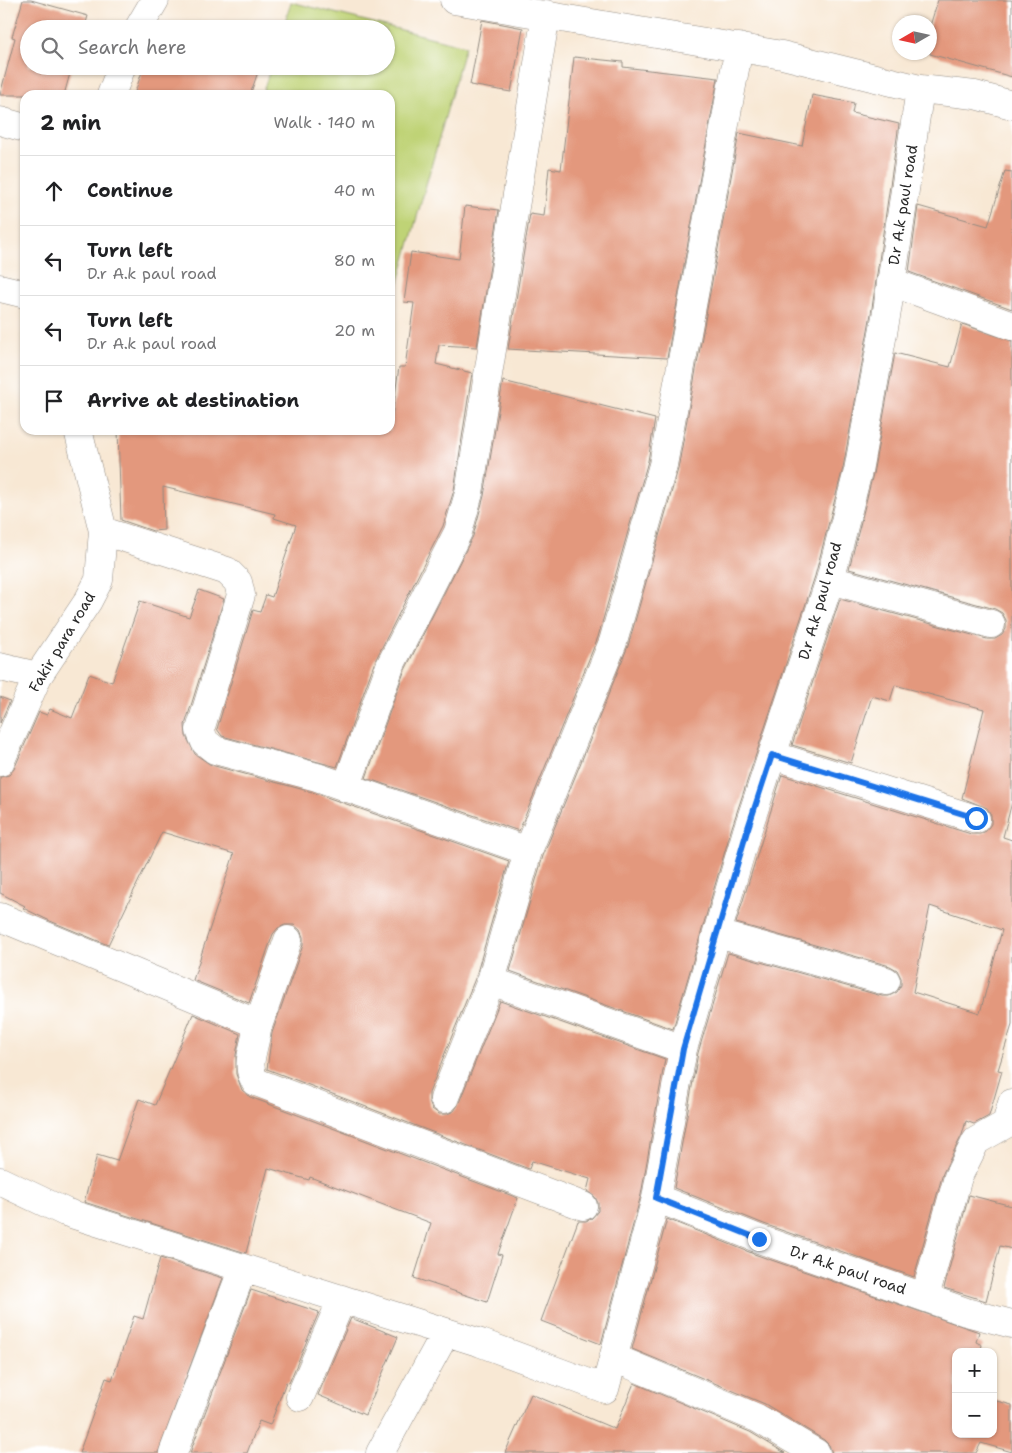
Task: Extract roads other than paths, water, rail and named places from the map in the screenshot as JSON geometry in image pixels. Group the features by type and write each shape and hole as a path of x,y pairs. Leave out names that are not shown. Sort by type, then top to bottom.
{"street":[{"path":"143,20 155,0"},
{"path":"454,0 782,54 920,89 975,95 1012,105"},
{"path":"346,788 390,666 420,604 434,583 458,532 469,493 546,14"},
{"path":"444,1099 491,981 528,851 613,642 663,465 739,47"},
{"path":"113,90 119,75"},
{"name":"D.r A.k paul road","path":"920,89 891,282 858,471 840,534 830,580 747,831 683,1049 656,1198 759,1239 966,1312 1012,1324"},
{"path":"0,122 20,127"},
{"path":"891,282 1012,326"},
{"path":"0,288 20,293"},
{"name":"Fakir para road","path":"0,762 38,676 88,601 99,580 103,530 79,435"},
{"path":"103,530 227,571 238,582 241,595 200,730 205,742 215,750 317,777 528,851"},
{"path":"830,580 991,624"},
{"path":"0,666 38,676"},
{"path":"772,755 976,818"},
{"path":"0,917 243,1016 257,1029"},
{"path":"718,934 886,981"},
{"path":"288,940 257,1029 250,1062 250,1074 256,1082 583,1206"},
{"path":"491,981 683,1049"},
{"path":"925,1297 958,1177 976,1140 1010,1117"},
{"path":"0,1181 65,1212 446,1332 606,1389 656,1198"},
{"path":"173,1453 243,1268"},
{"path":"300,1397 342,1300"},
{"path":"380,1453 446,1332"},
{"path":"614,1358 757,1418 816,1453"}]}
